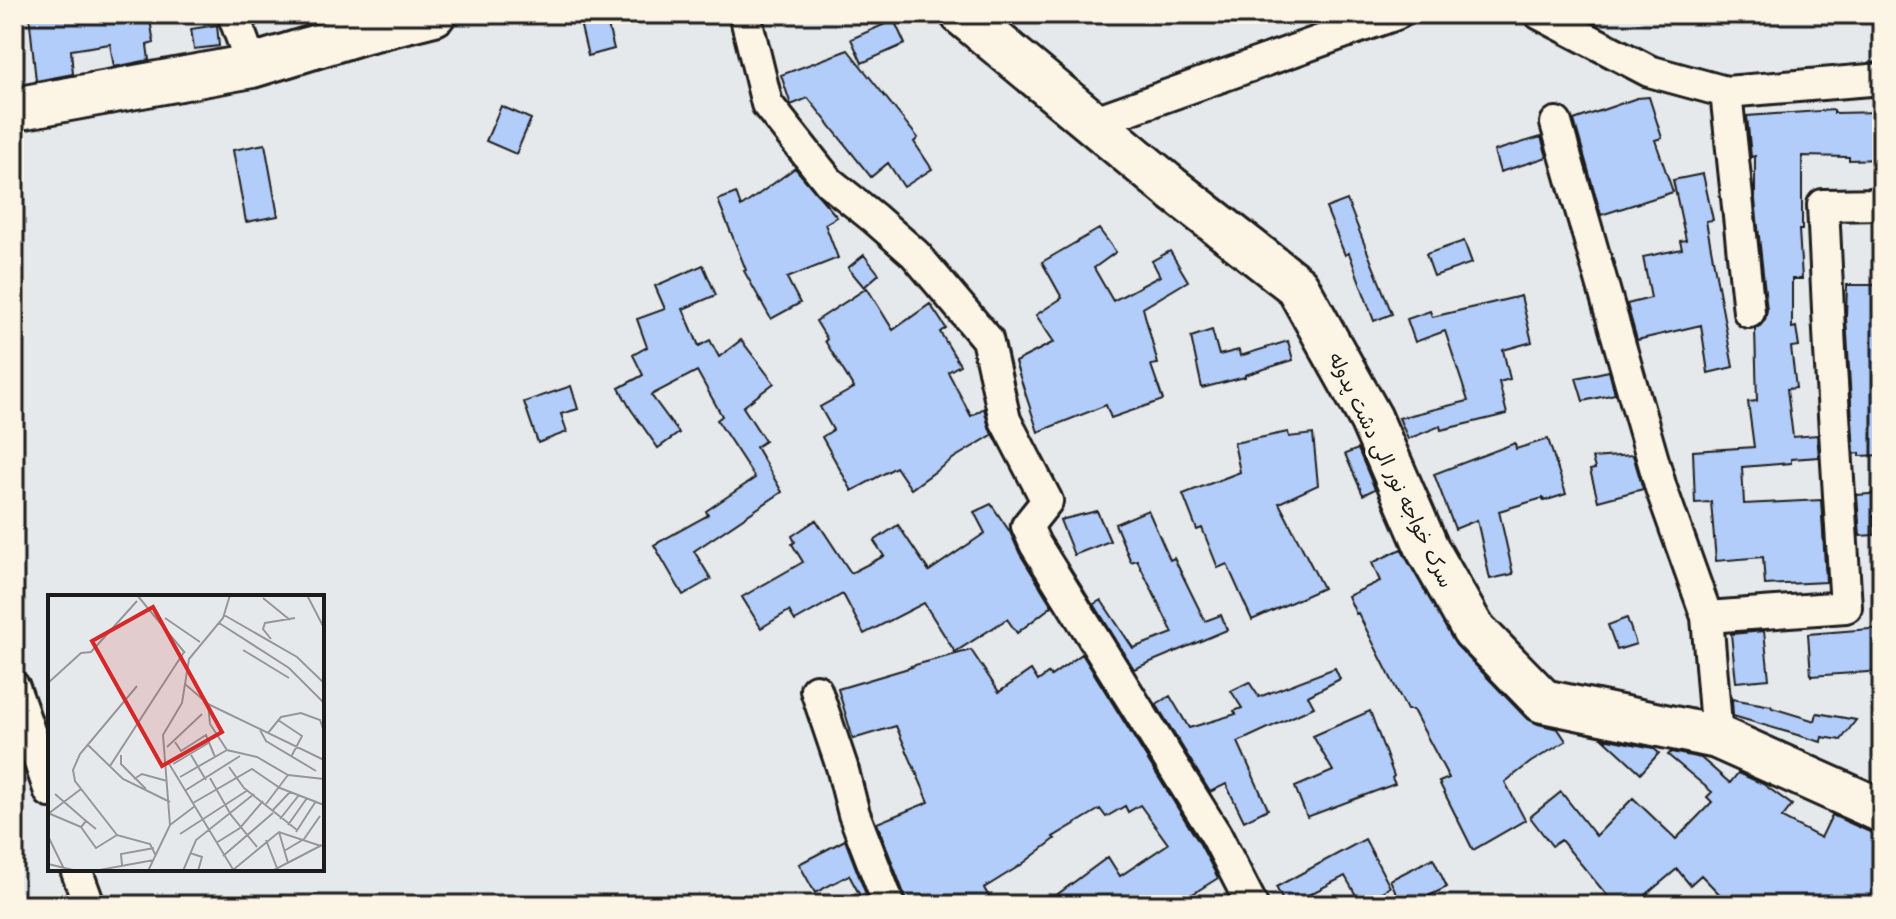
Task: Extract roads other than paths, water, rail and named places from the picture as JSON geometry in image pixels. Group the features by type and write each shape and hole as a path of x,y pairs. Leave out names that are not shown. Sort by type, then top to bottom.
{"main road":[{"path":"14,109 252,66 434,14"},
{"name":"سرک خواجه نور الی دشت پدوله","path":"962,14 1170,187 1297,286 1371,419 1427,548 1473,629 1543,701 1717,737 1882,811"}],"street":[{"path":"233,14 252,66"},
{"path":"745,14 767,104 829,182 915,254 987,339 1005,420 1047,501 1027,526 1035,544 1216,835 1252,905"},
{"path":"1093,122 1396,14"},
{"path":"1540,14 1649,71 1726,92 1882,79"},
{"path":"1726,92 1749,312"},
{"path":"1556,123 1661,488 1707,617 1717,737"},
{"path":"1707,617 1846,607 1823,205 1882,204"},
{"path":"14,687 48,786"},
{"path":"816,690 854,814 889,905"},
{"path":"77,871 89,905"}]}
